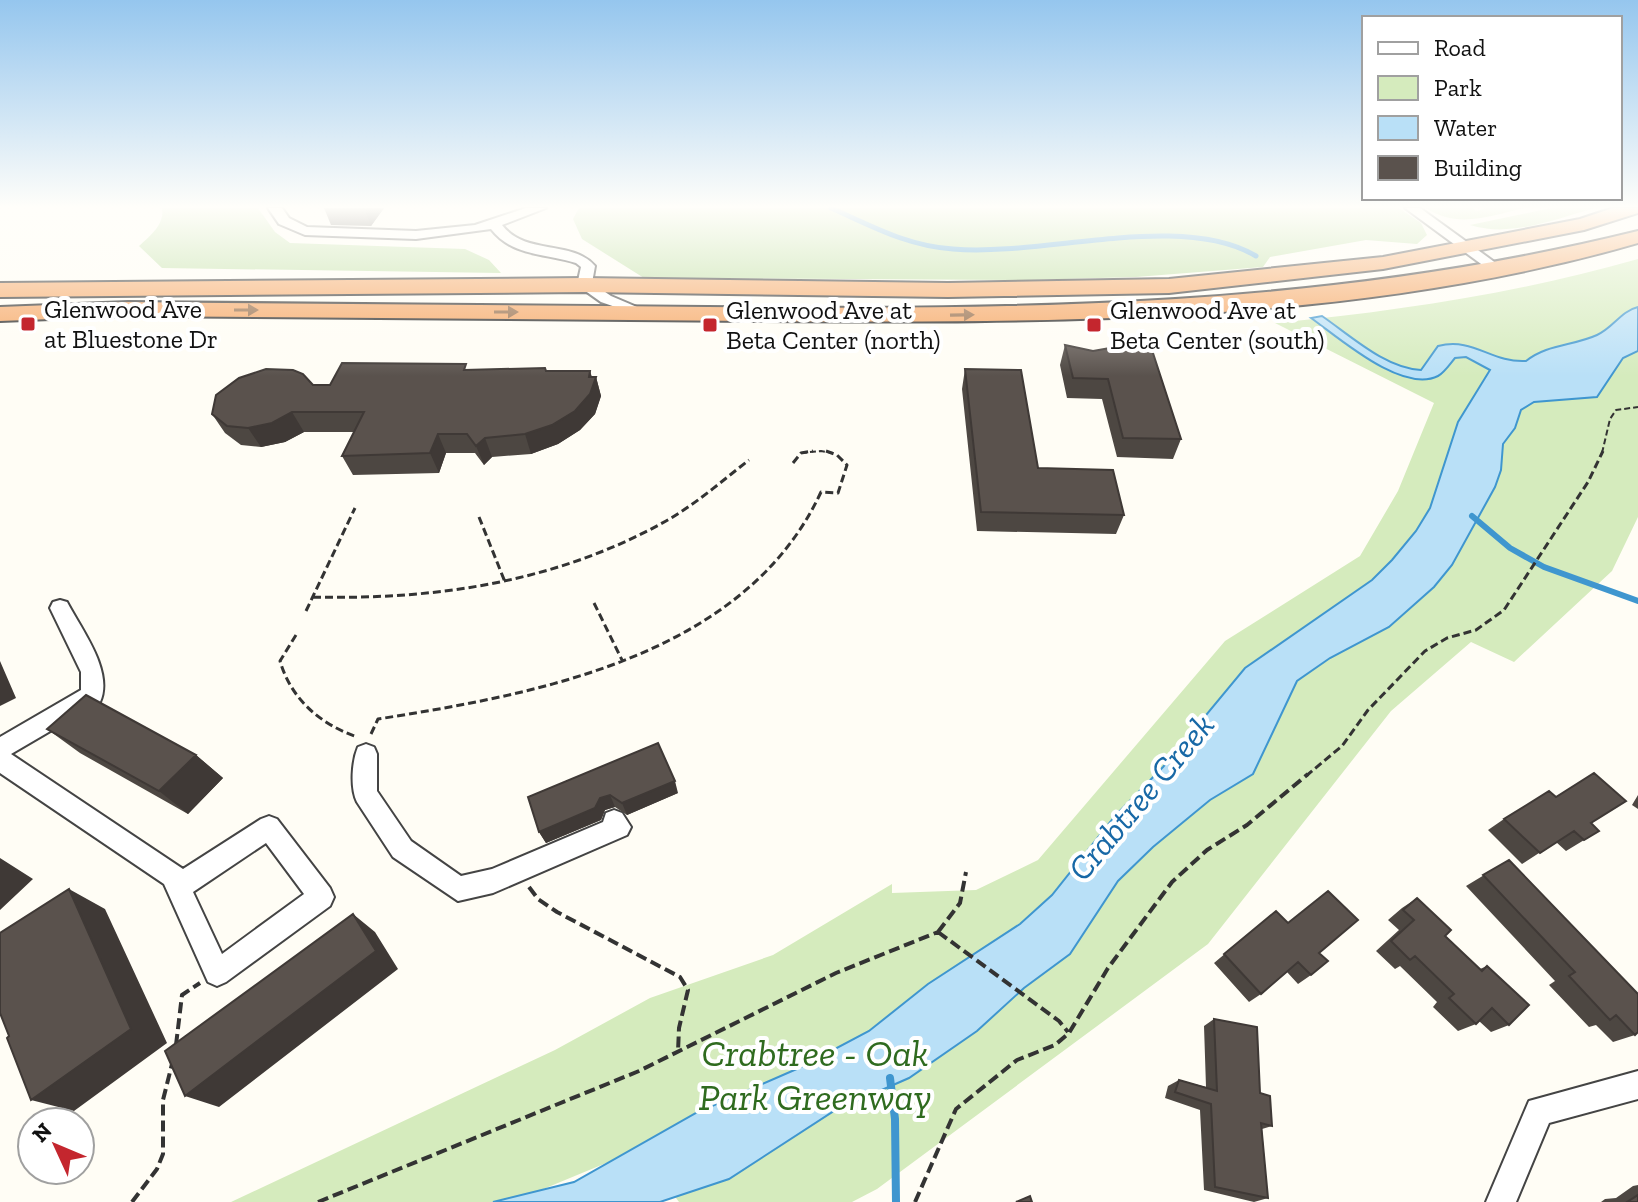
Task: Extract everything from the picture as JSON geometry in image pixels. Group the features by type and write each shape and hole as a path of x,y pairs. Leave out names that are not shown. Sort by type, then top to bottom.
{"highway":[{"path":"0,290 584,285 948,290 1169,286 1373,264"},
{"path":"0,314 128,309 925,316 1123,312 1334,296 1523,264"},
{"path":"55,312 85,287"}],"street":[{"path":"586,264 584,285 606,299 644,313"},
{"path":"1490,264 1497,269"},
{"path":"1097,362 1123,357 1144,341"},
{"path":"0,749 92,695 92,672 60,608"},
{"path":"365,743 365,794 402,849 458,889 493,881 619,827 614,821"},
{"path":"0,760 174,876 178,887 217,973 321,897 269,827 178,887"},
{"path":"1501,1202 1539,1111 1638,1085"}],"path":[{"path":"915,1202 956,1109 1017,1060 1055,1045 1069,1033 1108,968 1172,882 1207,850 1247,825 1342,746 1368,710 1425,651 1493,620 1543,550 1602,455 1610,419 1616,410 1638,407"},
{"path":"296,635 280,661 283,679 322,719 365,743 374,733 378,719 459,707 562,682 670,639 719,610 757,579 801,530 821,492 838,493 847,465 841,457 827,450 801,453 793,463"},
{"path":"313,597 413,598 505,582 588,558 629,540 688,506 749,460"},
{"path":"306,611 355,508"},
{"path":"479,517 505,582"},
{"path":"594,603 622,660"},
{"path":"522,868 538,899 680,977 688,990 679,1028 681,1050"},
{"path":"318,1202 681,1050 836,973 938,932 960,903 966,872"},
{"path":"938,932 1059,1021 1069,1033"},
{"path":"132,1202 157,1169 163,1154 163,1100 180,1023 182,995 216,971"}],"green space":[{"path":"158,264 493,264 501,273 162,268"},
{"path":"622,264 1265,264 1263,267 1136,277 1027,280 644,278"},
{"name":"Crabtree - Oak Park Greenway","path":"1619,264 1638,264 1638,517 1612,571 1514,662 1471,642 1391,711 1208,944 877,1189 852,1202 679,1202 640,1149 512,1202 231,1202 555,1050 650,998 773,955 892,884 892,893 976,890 1038,860 1225,641 1360,556 1398,491 1434,403 1275,323 1458,299"}],"water":[{"name":"Crabtree Creek","path":"1638,307 1638,351 1623,358 1597,397 1534,402 1521,410 1515,428 1503,444 1501,470 1495,487 1452,565 1434,587 1389,627 1330,658 1297,681 1253,774 1210,800 1153,847 1118,881 1070,954 1024,988 977,1031 909,1078 834,1111 729,1179 660,1202 493,1202 574,1182 696,1113 799,1068 869,1031 928,984 1020,924 1052,895 1115,816 1163,767 1245,668 1372,580 1392,560 1430,508 1458,422 1490,370 1466,357 1455,358 1438,376 1423,379 1407,377 1371,361 1311,318 1322,316 1394,364 1421,370 1438,346 1451,344 1472,347 1514,361 1526,361 1551,348 1597,335"}],"building":[{"path":"1065,345 1093,351 1121,346 1151,347 1181,439 1123,438 1108,379 1073,378"},
{"path":"342,363 466,364 464,370 545,368 546,371 590,371 589,377 596,377 590,394 575,411 552,425 525,434 485,438 476,446 467,434 438,434 430,453 342,456 364,412 292,412 272,423 248,428 227,426 212,414 216,395 239,378 266,369 293,370 303,374 313,385 330,385"},
{"path":"965,369 1021,370 1038,468 1113,470 1124,515 981,512"},
{"path":"86,695 196,755 159,791 47,729"},
{"path":"658,743 675,781 622,803 610,795 600,798 595,808 539,832 528,797"},
{"path":"1594,773 1626,801 1591,823 1599,831 1584,840 1574,831 1540,853 1504,819 1549,791 1556,797"},
{"path":"1509,860 1638,994 1638,1032 1635,1035 1616,1015 1610,1020 1569,976 1575,972 1483,875"},
{"path":"69,889 131,1029 31,1100 0,1013 0,933"},
{"path":"1328,891 1358,920 1319,953 1328,961 1311,975 1298,962 1261,994 1224,954 1276,911 1288,923"},
{"path":"1417,898 1451,930 1445,936 1482,971 1487,966 1529,1005 1509,1025 1492,1008 1476,1024 1449,998 1454,994 1415,956 1410,960 1391,941 1414,920 1403,910"},
{"path":"353,914 376,951 185,1096 165,1051"},
{"path":"1214,1019 1257,1027 1260,1093 1270,1096 1272,1126 1261,1123 1268,1198 1215,1187 1211,1104 1175,1092 1179,1080 1217,1091"},
{"path":"1030,1196 1032,1202 1016,1202"}],"waterway":[{"path":"1472,516 1510,548 1544,567 1638,601"},
{"path":"890,1078 895,1119 896,1202"}],"place":[{"name":"Glenwood Ave at Bluestone Dr","path":"28,324"},
{"name":"Glenwood Ave at Beta Center (north)","path":"710,325"},
{"name":"Glenwood Ave at Beta Center (south)","path":"1094,325"}]}
